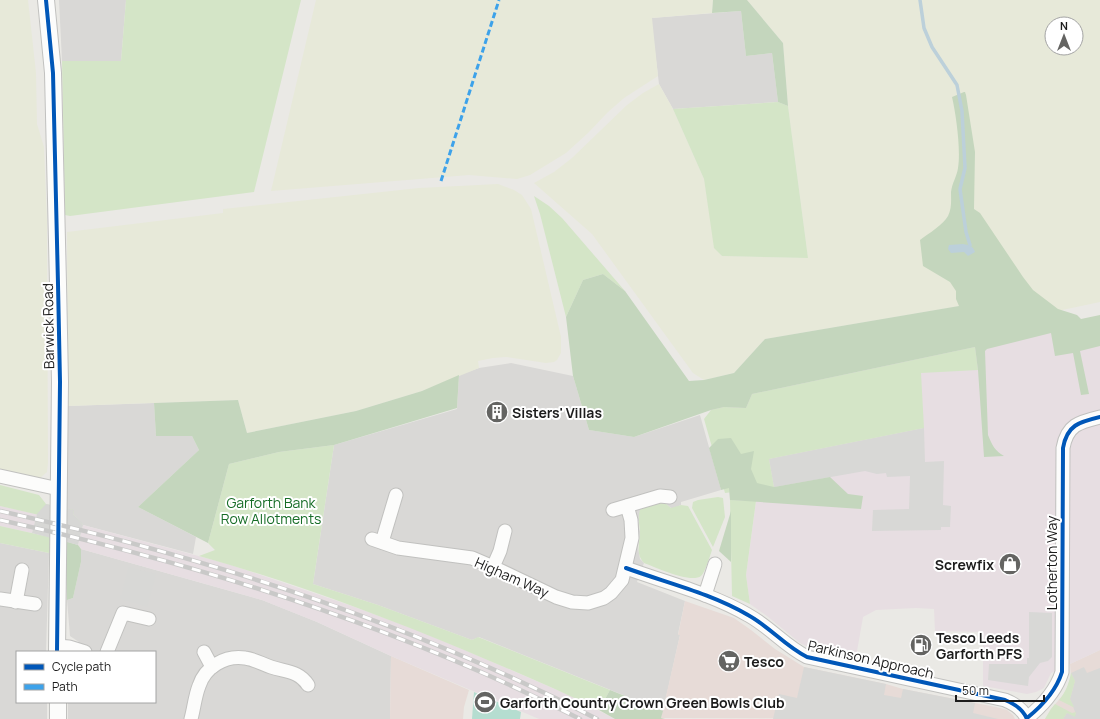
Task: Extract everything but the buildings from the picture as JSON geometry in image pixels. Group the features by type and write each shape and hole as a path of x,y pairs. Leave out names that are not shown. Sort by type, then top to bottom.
{"street":[{"name":"Barwick Road","path":"46,0 53,73 59,366 57,649"},
{"name":"Lotherton Way","path":"1027,718 1054,689 1062,672 1062,448 1070,429 1078,423 1100,417"},
{"path":"0,476 59,489"},
{"name":"Higham Way","path":"396,495 377,541 398,548 472,558 549,594 572,602 580,603 597,601 611,593 622,580 632,538 632,529 627,506"},
{"path":"613,510 660,496 670,497"},
{"path":"493,567 500,552 505,531"},
{"path":"705,595 715,564"},
{"name":"Parkinson Approach","path":"626,568 705,595 749,615 766,626 794,650 807,657 1005,700 1020,708 1027,718"},
{"path":"16,602 22,570"},
{"path":"0,599 35,604"},
{"path":"107,651 123,612 149,619"},
{"path":"57,649 69,647 81,651"},
{"path":"204,652 212,667"},
{"path":"192,719 202,678 212,667 228,659 237,657 246,658 270,667 294,672 305,680 308,685"},
{"path":"58,703 58,719"}],"shaded area":[{"path":"59,0 126,0 121,61 62,61"},
{"path":"741,11 746,56 772,53 778,102 673,109 659,84 651,18"},
{"path":"1100,320 1100,650 1051,673 1044,688 1027,694 983,686 983,632 935,631 934,609 916,608 876,610 863,617 856,657 810,648 800,643 750,604 746,575 756,502 730,500 729,488 710,403"},
{"path":"511,363 573,376 589,430 634,437 700,415 721,490 681,502 681,505 674,508 659,502 638,521 640,532 638,547 640,559 644,563 637,582 685,601 678,634 680,635 663,711 479,637 472,640 378,605 313,584 334,445 457,409 459,375 479,368"},
{"path":"154,403 156,436 192,436 199,450 138,507 196,537 193,554 83,525 66,508 68,406"},
{"path":"924,428 925,462 944,461 943,505 951,506 950,527 941,527 941,530 872,531 873,510 909,509 910,476 887,477 886,473 877,474 865,471 774,487 769,459"},
{"path":"0,506 37,514 32,533 0,526"},
{"path":"83,525 228,564 352,606 422,632 481,657 571,696 615,719 539,719 391,656 317,622 262,600 81,549 78,545"},
{"path":"0,543 49,553 46,651 16,651 16,703 47,703 47,719 0,719"},
{"path":"81,549 262,600 317,622 391,656 390,719 68,719 68,703 156,703 156,651 76,651 79,642 70,636 67,600 73,598 81,562"},
{"path":"129,567 156,574 147,607 120,599"},
{"path":"685,601 734,618 775,649 804,667 903,689 996,707 1007,710 1015,719 661,718 680,635 678,635"},
{"path":"1029,612 1052,613 1052,657 1048,661 1040,663 1029,677 1028,686 988,680 989,664 1027,664 1027,658 1029,658"},
{"path":"1100,650 1100,719 1045,719 1051,709 1064,694 1068,686 1071,676 1070,664"},
{"path":"391,656 469,690 464,707 463,719 390,719"},
{"path":"804,667 886,684 884,695 901,698 903,689 975,703 973,713 998,719 773,719 779,694 797,698"},
{"path":"1084,667 1087,673 1100,668 1100,719 1063,719 1067,713 1076,714 1070,699 1075,681 1071,673"}],"green space":[{"path":"0,0 28,0 36,73 37,124 44,147 47,221 48,463 47,472 40,478 0,472"},
{"path":"126,0 301,0 254,192 70,216 65,215 62,61 121,61"},
{"path":"316,0 713,0 712,13 652,18 658,76 624,98 566,153 530,175 517,179 469,175 271,191"},
{"path":"713,0 747,0 783,43 788,106 778,102 772,53 746,56 741,11 712,13"},
{"path":"747,0 1100,0 1100,302 986,326 960,306 765,339 734,373 704,380 693,373 592,234 534,183 554,172 572,158 627,105 643,93 659,84 673,109 704,179 715,248 722,256 808,258 788,106 783,43"},
{"path":"964,92 966,95 975,152 974,209 980,213 1033,290 1058,309 1077,315 1081,319 1100,315 1100,346 1080,351 1089,394 1081,395 1073,353 1055,356 1051,333 987,349 985,351 988,435 994,447 1004,456 984,457 975,347 752,394 746,408 724,407 711,410 634,437 589,430 573,376 566,317 583,280 603,274 625,291 689,381 704,380 734,373 765,339 959,306 956,299 956,291 950,282 923,266 920,240 936,229 946,219 949,213 951,192 959,160 958,132 952,97"},
{"path":"778,102 788,106 808,258 722,256 714,248 704,179 673,109"},
{"path":"498,184 514,190 522,195 531,209 561,337 561,353 554,362 546,363 506,357 478,361 479,368 422,391 356,411 247,433 238,400 68,406 67,232 223,213 223,209 419,188"},
{"path":"534,196 549,206 562,218 625,291 603,274 583,280 566,317"},
{"path":"975,347 978,370 921,373 924,428 769,459 774,487 725,493 704,419 711,410 724,407 746,408 752,394"},
{"path":"459,375 457,408 334,445 279,452 229,464 208,543 138,507 199,450 192,436 156,436 154,403 238,400 247,433 356,411 422,391"},
{"path":"731,438 741,454 754,451 751,469 757,483 774,487 830,477 848,494 863,496 861,509 730,500 729,488 721,490 709,448 718,439"},
{"name":"Garforth Bank Row Allotments","path":"334,445 313,584 378,605 472,640 478,637 610,690 599,710 566,694 464,650 399,624 299,587 199,556 215,550 208,543 229,464 279,452"},
{"path":"0,485 39,495 46,504 74,510 73,514 83,525 0,506"},
{"path":"718,497 723,498 725,517 713,547 692,508 693,502"},
{"path":"730,500 756,501 746,575 750,604 732,596"},
{"path":"659,502 666,504 671,508 681,505 688,506 712,550 706,568 701,576 689,578 681,576 644,563 641,559 639,552 639,512 642,506"},
{"path":"731,511 731,562 719,551"},
{"path":"0,526 54,538 49,553 0,543"},
{"path":"65,541 78,545 81,549 81,562 73,598 67,600"},
{"path":"1071,673 1075,681 1070,699 1074,707 1059,700 1064,694"},
{"path":"610,690 663,711 661,718 665,719 615,719 599,710"},
{"name":"Garforth Country Crown Green Bowls Club","path":"474,692 521,712 520,719 472,719"},
{"path":"1055,704 1072,713 1076,712 1075,717 1067,713 1063,719 1045,719"}],"water":[{"path":"963,244 973,248 975,252 968,256 964,252 951,253 948,249 949,245"}],"pier":[{"path":"46,504 74,510 73,514 83,525 78,545 32,533 37,514"}],"waterway":[{"path":"920,0 924,28 932,47 957,85 962,111 965,168 960,189 966,232 970,245"}],"railway":[{"path":"0,511 154,549 230,571 306,596 454,652 526,684 597,719"},
{"path":"0,520 75,537 149,557 296,601 441,655 580,719"}],"marked path":[{"path":"441,181 499,0"}],"cycle path":[{"path":"46,0 53,73 60,382 57,651"},
{"path":"1027,718 1048,698 1056,686 1062,672 1063,448 1065,440 1071,429 1080,423 1100,417"},
{"path":"626,568 704,594 734,607 756,620 799,653 807,657 1005,700 1018,707 1027,719"}],"place":[{"name":"Sisters' Villas","path":"497,412"},
{"name":"Screwfix","path":"1010,564"},
{"name":"Tesco Leeds Garforth PFS","path":"921,645"},
{"name":"Tesco","path":"729,661"},
{"name":"Garforth Country Crown Green Bowls Club","path":"485,702"}]}
